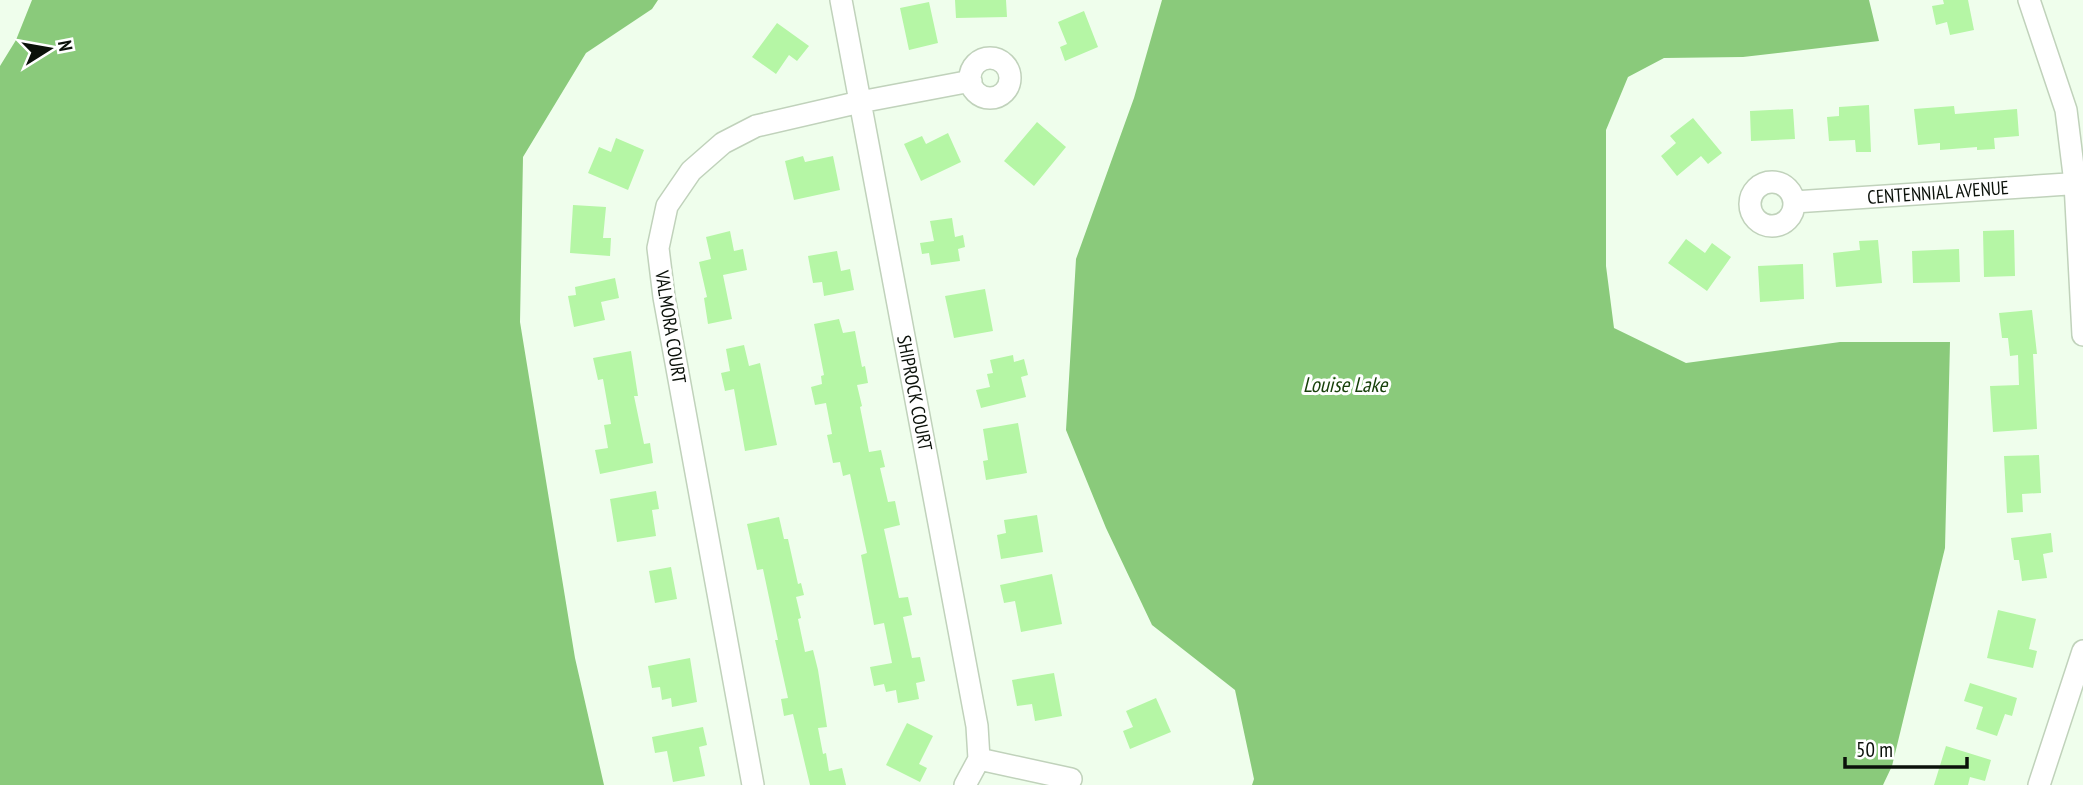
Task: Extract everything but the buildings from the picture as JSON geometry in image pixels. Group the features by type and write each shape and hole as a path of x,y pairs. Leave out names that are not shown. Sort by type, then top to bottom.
{"street":[{"name":"SHIPROCK COURT","path":"841,0 971,686 979,759"},
{"path":"2028,0 2066,110 2079,183 2083,335"},
{"name":"VALMORA COURT","path":"753,785 664,297 658,248 667,206 691,171 723,143 756,126 860,102 971,81"},
{"name":"CENTENNIAL AVENUE","path":"1794,202 2079,183"},
{"path":"2039,785 2083,651"},
{"path":"965,785 979,759 1071,779"}],"water":[{"path":"32,0 658,0 652,9 586,53 523,157 520,322 575,658 604,785 0,785 0,66 16,40"},
{"name":"Louise Lake","path":"1162,0 1869,0 1879,41 1743,57 1664,58 1628,77 1606,130 1606,266 1614,328 1686,363 1840,342 1950,342 1945,548 1892,766 1883,785 1252,785 1254,779 1235,690 1152,625 1106,528 1066,430 1076,259 1134,98"}]}
